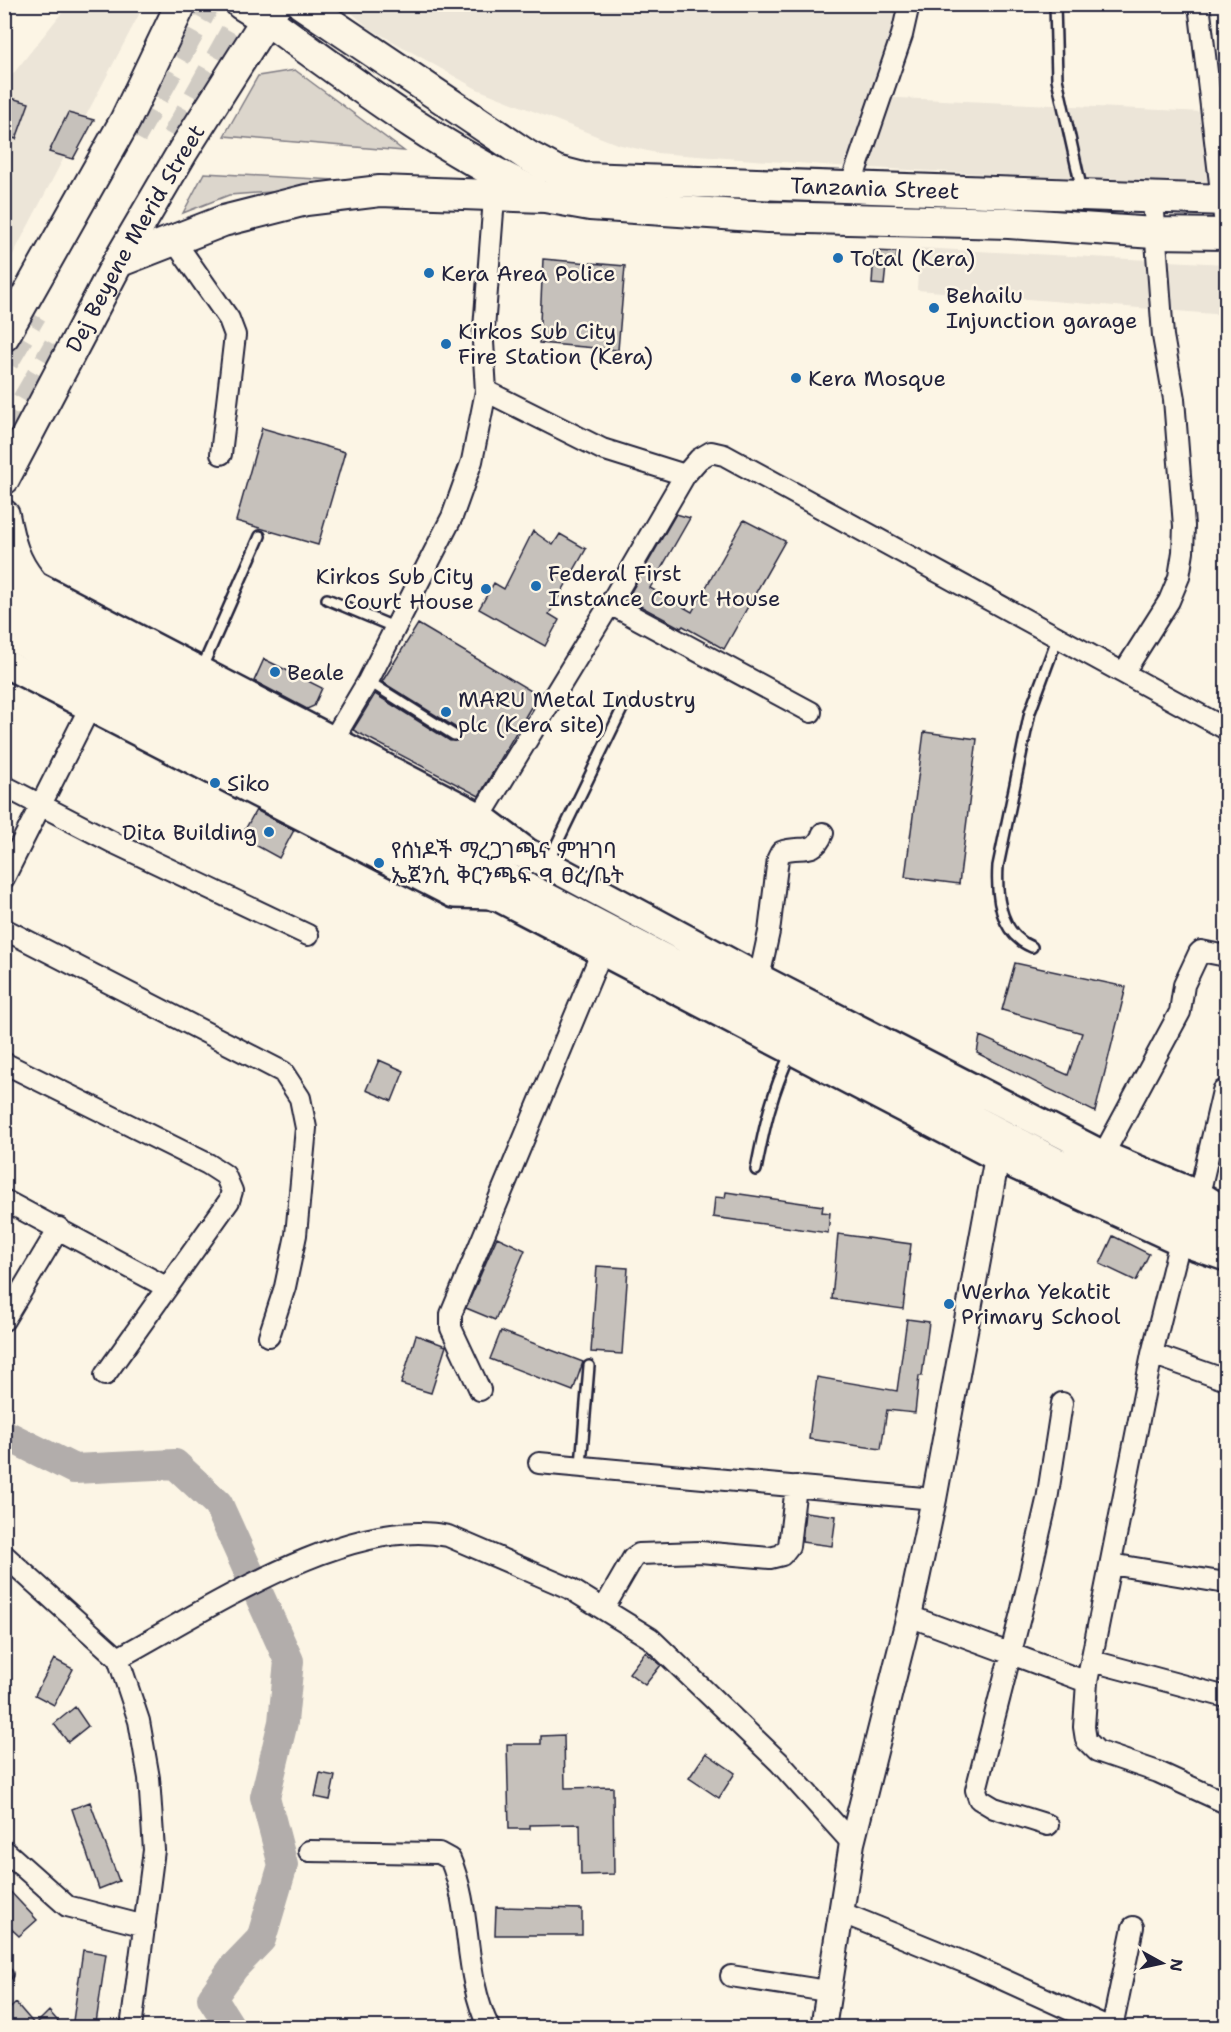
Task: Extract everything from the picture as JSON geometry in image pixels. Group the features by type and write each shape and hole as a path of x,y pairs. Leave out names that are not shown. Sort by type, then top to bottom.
{"main road":[{"path":"4,336 125,121 181,4"},
{"name":"Tanzania Street","path":"241,4 272,12 417,129 495,185 545,197 590,205 821,219 1009,223 1154,233 1226,234"},
{"name":"Tanzania Street","path":"302,4 520,151 556,171 583,178 1224,200"},
{"name":"Dej Beyene Merid Street","path":"4,484 5,478 118,262 183,151 272,12"},
{"path":"118,262 223,221 306,200 346,194 495,185 520,151"},
{"path":"818,186 821,219"},
{"path":"4,515 23,591"},
{"path":"4,569 23,591 469,833 540,860"},
{"path":"23,591 201,670 480,817 540,860 759,978 1102,1155 1199,1195 1223,1229"},
{"path":"4,609 460,852 1057,1161 1223,1229"},
{"path":"9,644 90,707 454,894 494,895"},
{"path":"9,644 997,1157 1180,1241 1227,1257"}],"street":[{"path":"850,187 902,35 909,4"},
{"path":"1199,4 1224,200 1226,234"},
{"path":"333,740 368,681 452,517 472,461 486,391 483,342 495,185"},
{"path":"1124,672 1169,601 1179,577 1183,552 1184,526 1174,399 1163,336 1153,198"},
{"path":"173,239 229,319 235,336 221,454"},
{"path":"486,391 602,449 685,475"},
{"path":"480,817 610,604 685,475 699,459 711,452 724,455 1227,729"},
{"path":"610,604 811,712"},
{"path":"4,878 90,707"},
{"path":"4,786 41,802 114,843 308,935"},
{"path":"759,978 769,932 778,858 781,852 788,849 814,847 819,844 823,832"},
{"path":"4,929 283,1072 300,1098 306,1128 296,1235 285,1287 269,1336"},
{"path":"480,1390 451,1328 451,1314 602,951"},
{"path":"1102,1155 1180,1012 1184,984 1199,953 1201,951 1227,956"},
{"path":"4,1063 208,1164 225,1175 232,1191 229,1201 105,1375"},
{"path":"1199,1195 1223,1091"},
{"path":"823,2028 852,1842 909,1616 934,1499 997,1157"},
{"path":"4,1200 166,1287"},
{"path":"4,1320 59,1228"},
{"path":"1180,1241 1152,1354 1087,1682 1084,1726 1086,1740 1097,1751 1158,1772 1227,1803"},
{"path":"1152,1354 1227,1380"},
{"path":"1048,1825 994,1808 979,1799 976,1790 1047,1500 1062,1403"},
{"path":"539,1463 581,1465 934,1499"},
{"path":"604,1608 629,1564 639,1554 700,1552 770,1558 782,1555 789,1546 795,1486"},
{"path":"118,1658 308,1556 387,1535 428,1532 448,1536 507,1560 604,1608 650,1638 779,1762 852,1842"},
{"path":"4,1555 118,1658 140,1721 148,1778 154,1851 129,2026"},
{"path":"1111,1564 1227,1583"},
{"path":"909,1616 1087,1682"},
{"path":"1092,1661 1227,1697"},
{"path":"4,1850 67,1906 145,1926"},
{"path":"309,1851 439,1852 450,1858 460,1890 470,1969 489,2028"},
{"path":"840,1912 971,1965 1111,2028 1132,1927"},
{"path":"731,1976 827,1991"}],"lane":[{"path":"1055,4 1057,79 1083,196"},
{"path":"201,670 260,536"},
{"path":"327,598 396,628"},
{"path":"1032,947 1017,941 1006,926 997,887 998,866 1016,766 1030,712 1058,636"},
{"path":"368,681 454,735"},
{"path":"540,860 624,705"},
{"path":"756,1170 766,1116 777,1080 792,1050"},
{"path":"581,1465 590,1366"}],"shaded area":[{"path":"68,5 144,5 5,270 5,84"},
{"path":"343,5 907,5 877,97 1226,113 1226,186 851,167 656,153 617,144 477,89 369,28"},
{"path":"295,70 404,151 224,136 258,76"},
{"path":"204,173 392,183 229,195 183,213"},
{"path":"919,248 1226,264 1226,315 917,290"}],"building":[{"path":"11,98 29,103 16,139 4,135 4,108"},
{"path":"68,113 94,120 73,159 49,152"},
{"path":"874,251 897,252 896,266 886,266 884,285 872,284"},
{"path":"543,259 625,266 618,350 539,343"},
{"path":"262,428 345,452 318,545 236,521"},
{"path":"676,514 690,518 650,588 692,612 744,520 785,541 724,649 627,599"},
{"name":"Federal First Instance Court House","path":"533,531 553,545 560,534 586,549 549,614 559,620 545,646 479,609 494,583 504,589"},
{"name":"MARU Metal Industry plc (Kera site)","path":"418,624 538,695 479,796 353,730 375,694 450,741 460,738 458,729 382,682"},
{"name":"Beale","path":"264,659 322,688 314,706 307,709 254,681"},
{"path":"924,732 977,739 959,884 905,877"},
{"name":"Dita Building","path":"256,810 294,830 279,858 241,837"},
{"path":"1015,963 1126,987 1095,1112 977,1053 980,1036 1068,1075 1082,1033 1002,1010"},
{"path":"379,1060 404,1071 392,1101 366,1090"},
{"path":"726,1192 823,1206 822,1212 830,1213 828,1233 713,1217 715,1197 725,1198"},
{"path":"838,1234 911,1244 903,1309 832,1299"},
{"path":"1113,1236 1149,1254 1136,1281 1100,1264"},
{"path":"497,1237 525,1250 495,1320 466,1308"},
{"path":"597,1266 628,1268 622,1354 591,1352"},
{"path":"907,1319 929,1322 915,1413 887,1410 881,1449 809,1439 817,1377 897,1391"},
{"path":"501,1331 583,1362 573,1391 490,1359"},
{"path":"416,1335 446,1346 431,1393 401,1384"},
{"path":"805,1512 836,1516 832,1546 802,1542"},
{"path":"645,1652 661,1665 645,1685 629,1673"},
{"path":"54,1659 73,1669 54,1705 35,1695"},
{"path":"75,1707 88,1726 68,1742 54,1724"},
{"path":"564,1735 565,1788 613,1787 614,1874 581,1875 580,1824 530,1825 530,1829 509,1829 507,1744 541,1744 541,1736"},
{"path":"706,1753 735,1773 719,1798 689,1778"},
{"path":"320,1773 335,1776 330,1800 315,1797"},
{"path":"90,1802 119,1881 99,1889 72,1809"},
{"path":"4,1885 37,1920 19,1936 4,1922"},
{"path":"496,1907 582,1909 582,1935 495,1935"},
{"path":"83,1950 106,1954 96,2023 73,2021"},
{"path":"16,2003 35,2025 49,2011 64,2028 4,2028 4,2014"}],"waterway":[{"path":"4,1434 74,1469 175,1464 218,1504 289,1661 283,1722 265,1797 283,1865 261,1939 234,1967 212,1998 231,2028"}],"tunnel":[{"path":"132,135 205,4"},
{"path":"176,138 251,4"},
{"path":"4,361 32,313"},
{"path":"4,441 58,347"}],"place":[{"name":"Total (Kera)","path":"838,258"},
{"name":"Kera Area Police","path":"429,273"},
{"name":"Behailu Injunction garage","path":"934,308"},
{"name":"Kirkos Sub City Fire Station (Kera)","path":"446,344"},
{"name":"Kera Mosque","path":"796,378"},
{"name":"Federal First Instance Court House","path":"536,586"},
{"name":"Kirkos Sub City Court House","path":"486,589"},
{"name":"Beale","path":"275,672"},
{"name":"MARU Metal Industry plc (Kera site)","path":"446,712"},
{"name":"Siko","path":"215,783"},
{"name":"Dita Building","path":"269,832"},
{"name":"የሰነዶች ማረጋገጫና ምዝገባ ኤጀንሲ ቅርንጫፍ 9 ፀረ/ቤት","path":"379,863"},
{"name":"Werha Yekatit Primary School","path":"949,1304"}]}
